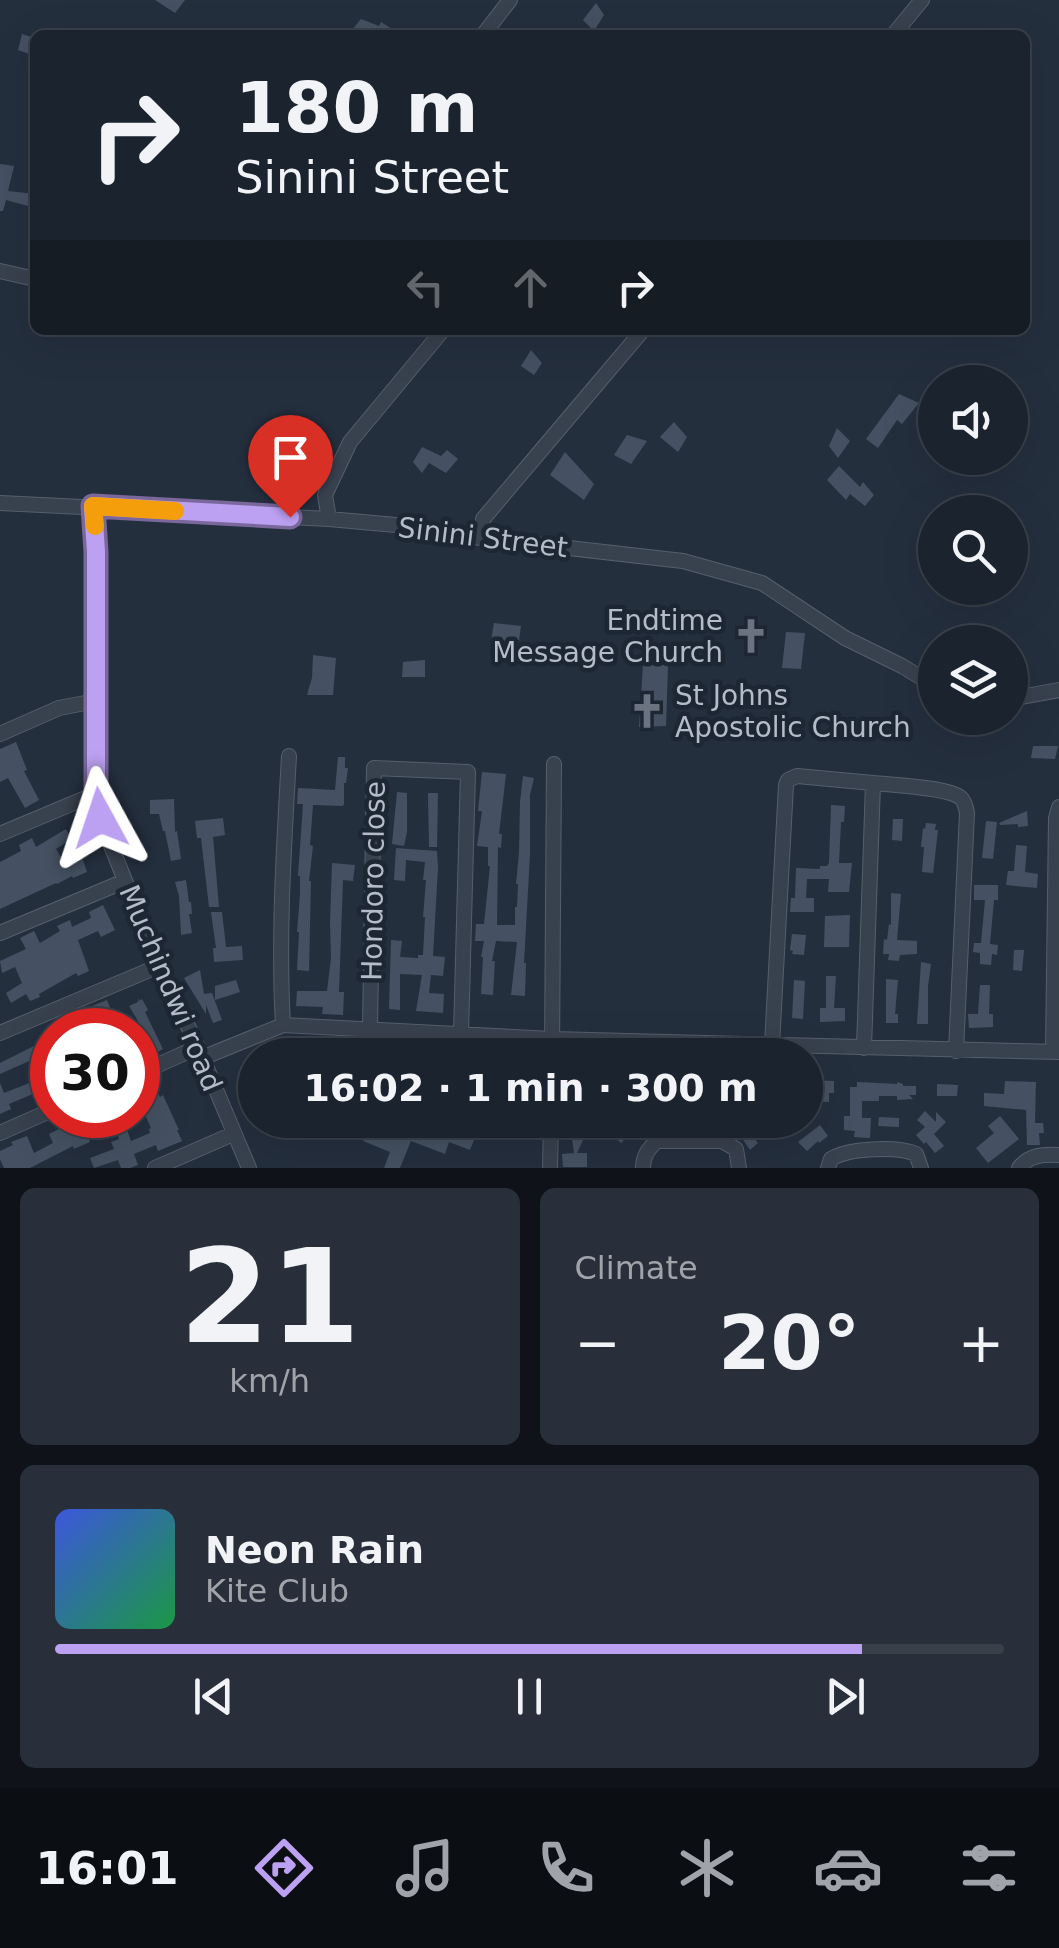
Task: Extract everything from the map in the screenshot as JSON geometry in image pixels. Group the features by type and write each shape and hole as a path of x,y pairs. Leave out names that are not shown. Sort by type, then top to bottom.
{"street":[{"path":"487,30 510,0"},
{"path":"897,30 922,0"},
{"path":"0,272 30,278"},
{"path":"329,519 325,494 350,442 439,335"},
{"path":"481,538 483,519 639,335"},
{"name":"Sinini Street","path":"0,503 329,519 682,560 762,583 845,638 918,676"},
{"name":"Muchindwi road","path":"93,506 96,794 100,818 158,966 249,1168"},
{"path":"1028,696 1059,690"},
{"path":"0,734 59,708 96,700"},
{"path":"283,1024 281,899 290,756"},
{"path":"552,1038 554,764"},
{"name":"Hondoro close","path":"370,1028 374,768 468,772 460,1034"},
{"path":"772,1038 786,784 798,776 934,789 960,797 964,803 967,813 956,1051"},
{"path":"864,1048 872,784"},
{"path":"0,834 96,794"},
{"path":"823,1047 1056,1052 1059,807"},
{"path":"0,933 125,880"},
{"path":"0,1032 158,966"},
{"path":"160,1067 283,1024 488,1038"},
{"path":"0,1132 30,1119"},
{"path":"155,1168 234,1134"},
{"path":"550,1168 551,1138"},
{"path":"643,1168 648,1148 656,1140 722,1142 736,1149 739,1168"},
{"path":"828,1168 831,1159 840,1153 904,1149 916,1154 921,1168"},
{"path":"1019,1168 1031,1158 1059,1155"}],"building":[{"path":"155,0 185,0 175,13"},
{"path":"596,3 604,15 595,30 583,20"},
{"path":"361,19 379,26 381,22 394,30 352,30"},
{"path":"22,34 30,36 30,54 18,50"},
{"path":"0,164 14,166 8,191 30,193 30,207 6,200 0,211"},
{"path":"531,350 542,363 534,375 521,366"},
{"path":"899,394 918,403 902,424 897,420 878,448 866,439"},
{"path":"674,422 687,437 678,452 660,437"},
{"path":"837,428 850,441 838,458 829,446"},
{"path":"627,435 647,441 631,464 614,455"},
{"path":"422,447 441,456 447,450 458,459 446,473 429,463 422,473 413,462"},
{"path":"565,452 594,484 584,500 550,475"},
{"path":"839,466 874,495 865,506 850,494 846,500 827,480"},
{"path":"494,623 521,626 519,640 491,641"},
{"path":"786,632 805,633 801,669 782,668"},
{"path":"313,655 336,658 333,695 307,695"},
{"path":"425,660 425,677 402,677 403,662"},
{"path":"643,665 668,665 666,726 639,727"},
{"path":"16,742 27,770 24,771 39,800 25,808 8,778 0,782 0,749"},
{"path":"1033,746 1058,746 1055,759 1031,758"},
{"path":"338,757 345,757 348,768 343,806 313,805 309,971 297,970 303,804 297,804 298,788 335,790"},
{"path":"482,772 506,774 501,848 498,847 497,925 515,925 523,776 534,778 530,795 525,996 511,995 517,942 496,941 493,995 481,994 484,941 475,941 476,924 484,924 490,866 488,847 477,846"},
{"path":"397,792 407,793 404,846 392,844"},
{"path":"428,793 438,793 437,847 429,847"},
{"path":"174,799 181,859 171,861 159,814 150,814 150,800"},
{"path":"831,805 845,806 839,863 852,863 849,892 828,892 829,879 807,879 806,898 814,898 814,912 790,912 791,898 795,898 796,868 820,869 829,863"},
{"path":"1027,811 1028,826 999,823"},
{"path":"223,818 225,835 213,837 219,907 209,907 201,838 197,838 195,821"},
{"path":"893,819 903,819 902,841 892,840"},
{"path":"986,821 997,822 993,859 982,858"},
{"path":"926,823 936,824 938,830 933,873 922,872 921,847"},
{"path":"66,829 72,839 56,849 65,864 82,857 87,872 0,909 0,862 21,851 19,845 32,838 36,847"},
{"path":"1016,845 1027,846 1025,872 1038,874 1037,888 1006,885 1008,871 1014,871"},
{"path":"396,848 437,851 433,956 445,957 443,976 431,975 429,993 444,994 443,1013 416,1011 422,975 400,974 400,1010 389,1009 391,940 402,941 400,957 423,955 425,917 425,862 406,860 405,881 394,880"},
{"path":"332,863 355,865 353,881 343,880 339,992 344,992 343,1015 322,1014 323,1007 296,1006 297,991 327,991"},
{"path":"186,880 192,933 181,935 175,882"},
{"path":"974,885 998,885 990,944 998,945 991,965 980,964 980,953 973,952 974,943 981,943 985,900 974,900"},
{"path":"891,893 901,894 897,940 917,941 917,954 900,955 899,961 888,960 889,954 883,954 884,939 887,940 891,925"},
{"path":"103,905 115,930 101,937 98,931 78,940 89,971 78,976 76,973 39,994 40,997 30,1001 26,994 11,1003 6,993 22,983 15,967 2,973 0,961 26,949 20,938 34,931 40,943 60,931 57,926 70,920 72,927 91,918 89,912"},
{"path":"211,912 222,912 226,947 242,946 243,960 214,962"},
{"path":"850,915 849,947 824,947 825,916"},
{"path":"792,934 806,935 804,955 792,954"},
{"path":"1014,950 1024,950 1022,971 1013,970"},
{"path":"921,962 931,964 928,1024 917,1024"},
{"path":"200,970 204,994 212,993 222,1020 213,1023 206,1005 206,1014 184,978"},
{"path":"826,976 836,976 834,1008 845,1008 845,1021 820,1022 820,1008 826,1008"},
{"path":"886,979 898,980 898,1023 886,1023"},
{"path":"236,980 240,992 215,1000 215,986"},
{"path":"794,980 805,981 803,1019 792,1018"},
{"path":"980,985 990,985 989,1014 993,1014 993,1027 969,1028 968,1014 978,1014"},
{"path":"138,998 142,999 147,1008 129,1006"},
{"path":"107,1000 110,1008 93,1008"},
{"path":"30,1048 30,1061 0,1074 0,1063"},
{"path":"823,1081 834,1081 829,1102 823,1102"},
{"path":"1005,1081 1036,1082 1035,1123 1043,1123 1044,1133 1039,1133 1040,1145 1027,1145 1026,1110 984,1106 984,1093 1004,1094"},
{"path":"857,1082 916,1086 916,1095 909,1095 913,1099 879,1096 879,1101 862,1101 862,1118 871,1118 870,1138 854,1137 855,1131 844,1130 844,1116 850,1116 850,1087 857,1087"},
{"path":"0,1083 4,1093 30,1083 30,1095 9,1104 11,1109 0,1114"},
{"path":"937,1084 958,1085 957,1096 937,1096"},
{"path":"163,1095 182,1141 158,1151 156,1145 134,1154 138,1165 130,1168 121,1168 118,1160 94,1168 90,1158 114,1149 111,1142 119,1138 160,1138"},
{"path":"925,1111 936,1122 936,1112 946,1122 934,1134 944,1146 935,1153 916,1135 925,1127 917,1120"},
{"path":"1000,1116 1019,1139 988,1163 976,1148 994,1133 988,1126"},
{"path":"879,1117 899,1118 899,1127 878,1126"},
{"path":"823,1129 828,1136 807,1151 798,1142 803,1138 823,1138"},
{"path":"27,1136 34,1153 53,1143 51,1138 88,1138 90,1142 74,1149 73,1146 30,1168 4,1168 0,1159 0,1151"},
{"path":"475,1138 470,1150 449,1142 445,1154 411,1141 400,1168 384,1168 390,1152 363,1141"},
{"path":"572,1138 584,1138 577,1153 587,1153 587,1167 563,1167 562,1154 574,1153"},
{"path":"742,1138 754,1138 758,1143 750,1150"}],"slow traffic":[{"path":"95,526 93,506 175,511"}],"place":[{"name":"Endtime Message Church","path":"751,636"},
{"name":"St Johns Apostolic Church","path":"647,711"}],"route":[{"path":"100,818 96,794 93,506 290,517"}]}
